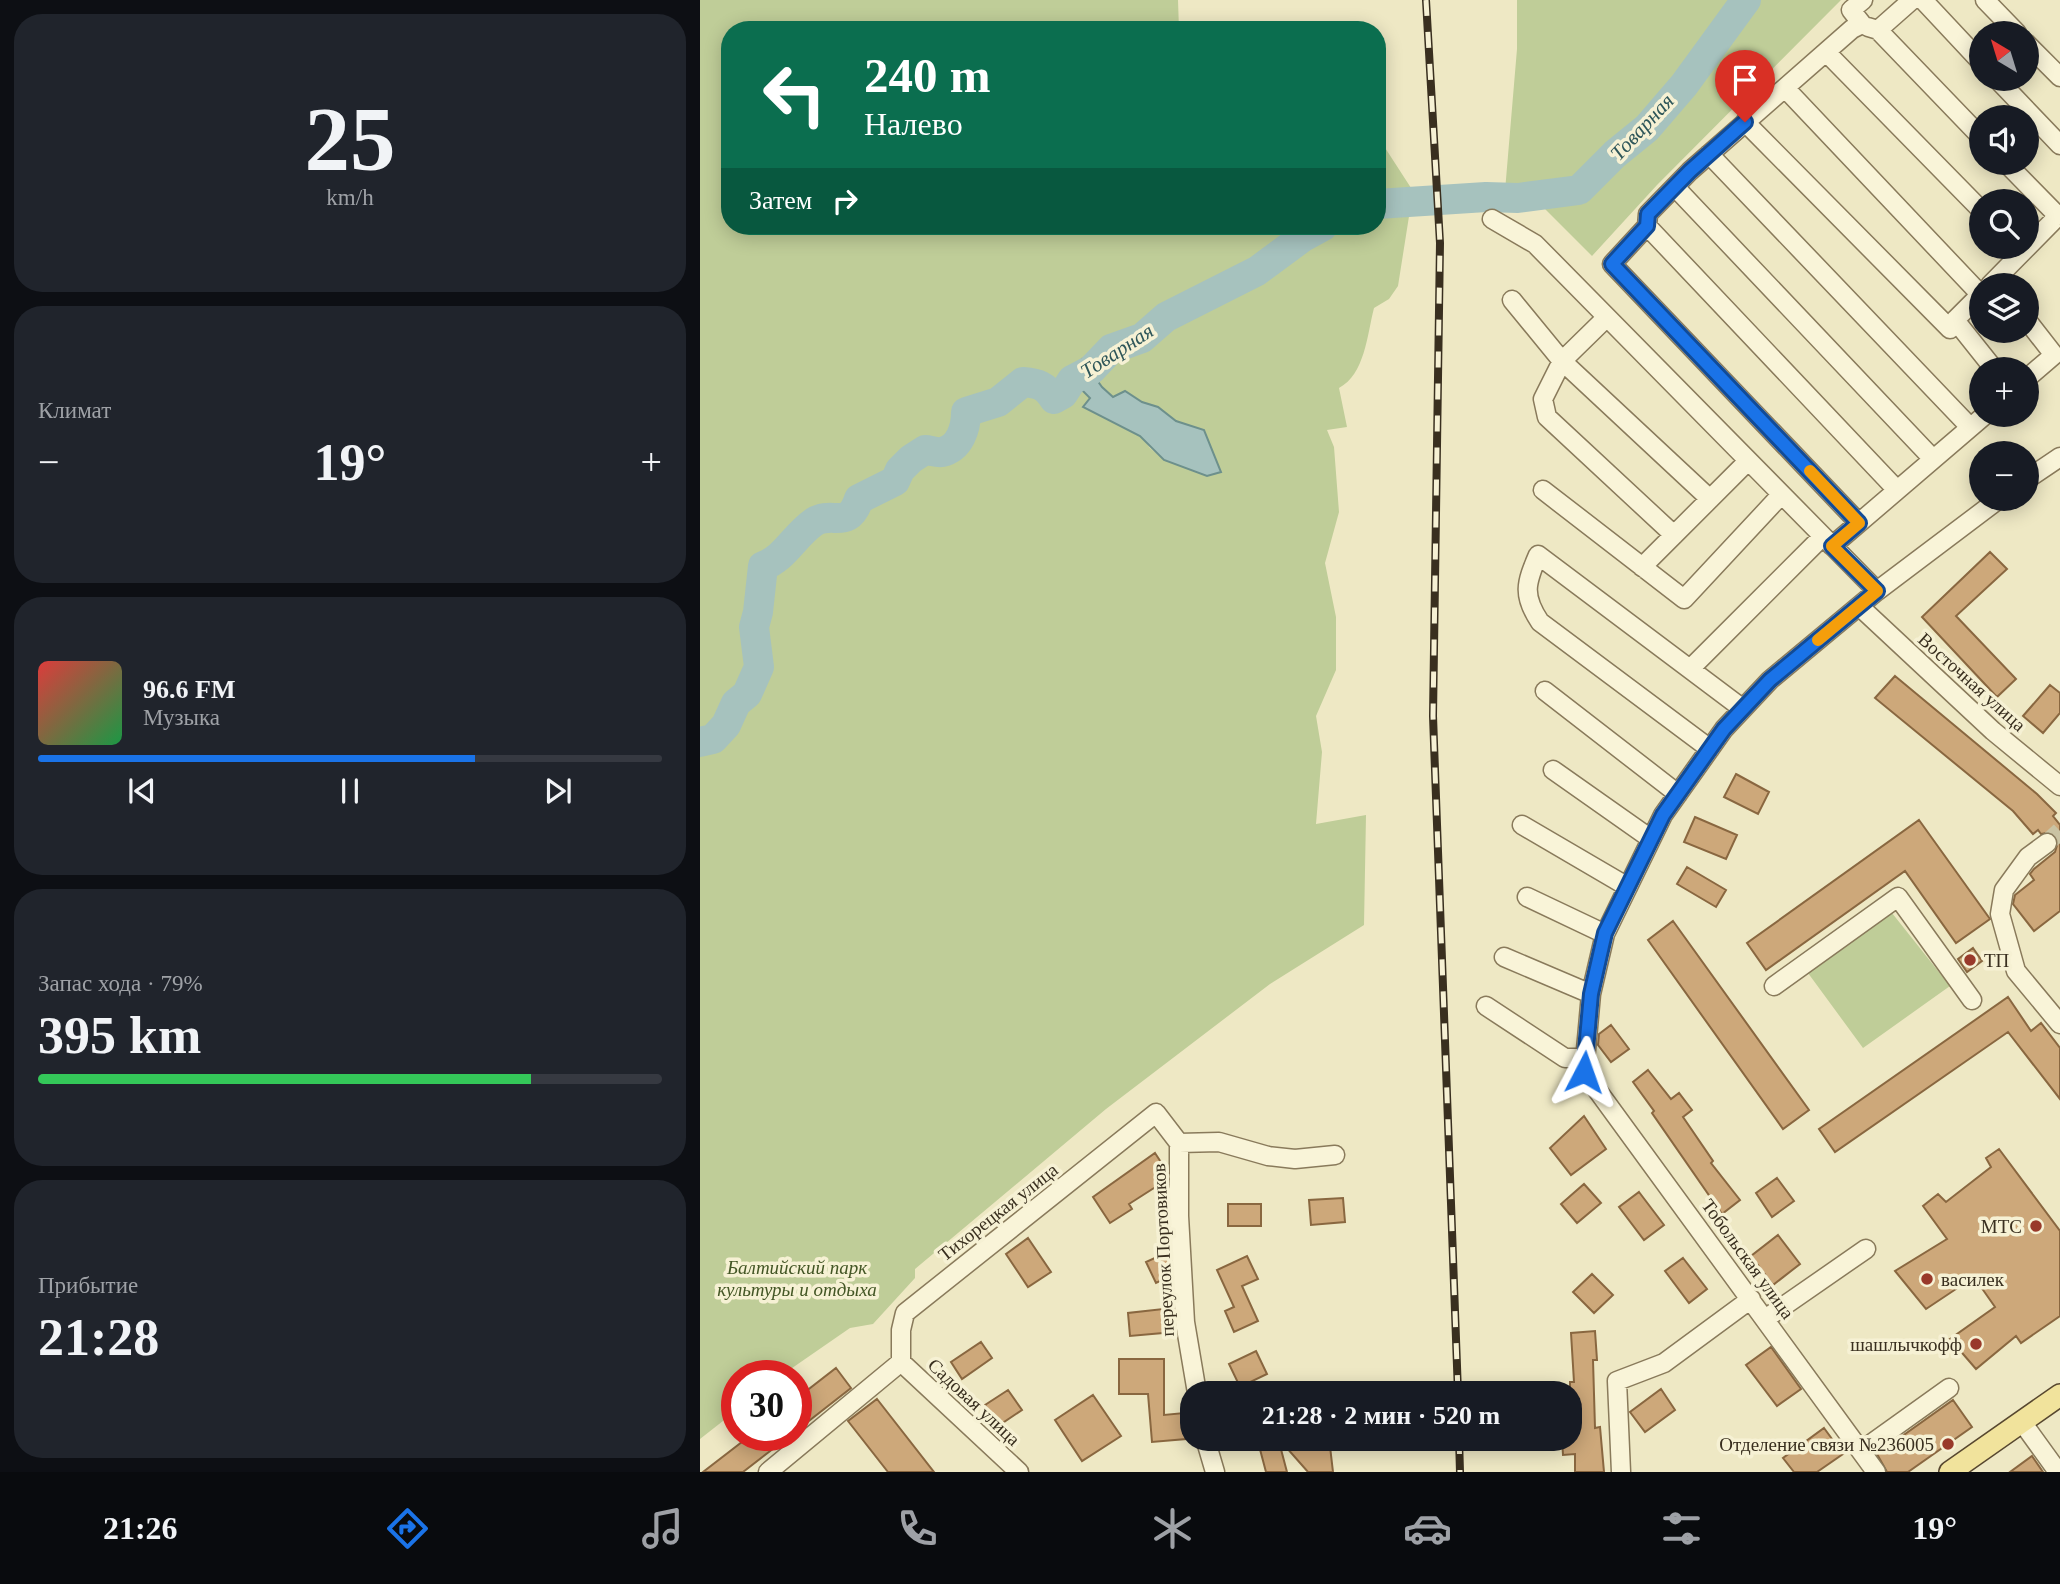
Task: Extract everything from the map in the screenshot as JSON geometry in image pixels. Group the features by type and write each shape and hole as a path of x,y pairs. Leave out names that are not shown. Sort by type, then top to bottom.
{"main road":[{"path":"1950,1472 2060,1395"}],"street":[{"path":"1863,0 1851,10 1969,125"},
{"path":"1859,523 1612,264 1647,226 1648,214 1745,122 1852,29 1870,27 1912,0"},
{"path":"1923,0 1969,49"},
{"path":"1985,0 2005,21"},
{"path":"1826,52 1969,198"},
{"path":"2039,56 2060,77"},
{"path":"1785,88 1969,281"},
{"path":"2008,91 2060,145"},
{"path":"1745,122 1950,329 1969,306"},
{"path":"1709,154 1969,426"},
{"path":"2018,175 2059,215 2039,232"},
{"path":"1675,187 1933,459"},
{"path":"1492,219 1535,244 1877,591"},
{"path":"1647,226 1897,490"},
{"path":"2000,273 2012,259"},
{"path":"1512,300 1562,361 1710,499"},
{"path":"1607,317 1562,361 1543,400 1547,417 1674,535"},
{"path":"1955,320 1984,357"},
{"path":"2039,336 2054,355 2039,368"},
{"path":"1690,669 1827,542 1859,523 1970,427"},
{"path":"2039,471 2060,457"},
{"path":"1642,567 1748,461"},
{"path":"1543,490 1684,599 1781,495"},
{"path":"1486,1006 1565,1058 1585,1065 1591,994 1605,933 1663,815 1724,729 1770,680 1877,591 1983,511"},
{"path":"1710,749 1539,622 1528,605 1527,581 1538,555 1743,709"},
{"name":"Восточная улица","path":"1859,606 1993,731 2060,786"},
{"path":"1545,691 1678,794"},
{"path":"1553,770 1651,839"},
{"path":"1522,825 1628,887"},
{"path":"2047,843 2028,857 2004,890 2000,914 2016,971 2060,1024"},
{"path":"1527,897 1605,933"},
{"path":"1774,986 1898,897 1972,1000"},
{"path":"1504,957 1591,994"},
{"name":"Тобольская улица","path":"1585,1065 1876,1472"},
{"name":"переулок Портовиков","path":"1156,1113 1180,1143 1179,1216 1185,1322 1195,1381"},
{"name":"Тихорецкая улица","path":"901,1362 901,1331 905,1313 1156,1113"},
{"path":"1180,1143 1219,1142 1268,1156 1295,1159 1335,1155"},
{"path":"1766,1319 1866,1249"},
{"path":"1621,1472 1617,1381 1664,1363 1751,1299"},
{"path":"768,1472 901,1362"},
{"name":"Садовая улица","path":"901,1362 1019,1472"},
{"path":"1861,1451 1949,1388"},
{"path":"2022,1422 2058,1472"},
{"path":"1209,1451 1215,1472"}],"green space":[{"name":"Балтийский парк культуры и отдыха","path":"700,0 1178,0 1179,21 721,21 721,235 1386,235 1386,149 1413,191 1398,286 1389,299 1374,308 1360,364 1348,382 1339,388 1347,427 1327,430 1334,447 1339,512 1325,563 1336,617 1336,670 1316,716 1322,752 1316,824 1366,815 1364,925 1270,984 1106,1109 915,1269 915,1278 873,1324 850,1328 804,1360 721,1360 721,1423 700,1439","holes":["1091,370 1113,398 1125,391 1142,402 1158,407 1176,421 1204,430 1220,472 1207,476 1164,460 1141,436 1084,407 1090,398 1081,387"]},
{"path":"1517,0 1841,0 1657,185 1592,256 1544,208 1505,191 1517,49"},
{"path":"1892,913 1950,986 1863,1048 1808,973"}],"water":[{"path":"1082,359 1102,387 1113,397 1125,391 1142,402 1158,407 1176,421 1204,430 1221,472 1207,476 1164,460 1140,436 1083,407 1090,398 1072,380 1072,369"}],"building":[{"path":"1990,552 2007,569 1956,616 2016,679 1997,697 1922,617"},
{"path":"1895,676 2037,794 2056,813 2053,816 2060,825 2060,911 2034,931 2013,904 2015,895 2034,880 2030,874 2034,869 2055,852 2058,842 2056,837 2051,832 2041,834 2038,830 2033,834 2013,811 1875,698"},
{"path":"2050,685 2060,693 2060,713 2043,733 2023,716"},
{"path":"1736,774 1769,792 1758,814 1724,797"},
{"path":"1695,817 1737,835 1726,859 1684,842"},
{"path":"1919,820 1990,919 1956,943 1905,871 1766,970 1747,943"},
{"path":"1687,867 1726,890 1716,907 1677,884"},
{"path":"1673,921 1809,1110 1783,1129 1648,940"},
{"name":"ТП","path":"1973,948 1982,961 1967,972 1958,959"},
{"path":"2008,997 2031,1031 2041,1023 2060,1048 2060,1099 2008,1032 1835,1152 1819,1129"},
{"path":"1611,1025 1629,1049 1611,1062 1598,1045 1599,1034"},
{"path":"1648,1070 1671,1099 1679,1093 1692,1110 1683,1117 1713,1161 1711,1163 1740,1200 1722,1214 1633,1082"},
{"path":"1584,1116 1606,1149 1571,1175 1550,1148"},
{"path":"1999,1149 2060,1231 2060,1316 2021,1343 2016,1336 1976,1369 1950,1339 1995,1307 1974,1277 1926,1309 1895,1271 1947,1239 1923,1206 1938,1194 1946,1202 1991,1167 1986,1158"},
{"path":"1155,1153 1168,1173 1168,1179 1129,1204 1132,1209 1110,1223 1093,1197"},
{"path":"1777,1178 1794,1201 1772,1217 1756,1193"},
{"path":"1584,1184 1601,1203 1577,1223 1561,1204"},
{"path":"1639,1192 1664,1225 1644,1240 1619,1207"},
{"path":"1343,1198 1345,1222 1311,1225 1309,1200"},
{"path":"1228,1204 1261,1204 1261,1226 1228,1226"},
{"path":"1778,1235 1800,1264 1773,1285 1751,1256"},
{"path":"1028,1238 1051,1272 1028,1287 1006,1254"},
{"path":"1170,1251 1171,1276 1156,1283 1146,1262"},
{"path":"1247,1256 1258,1279 1242,1286 1258,1321 1234,1332 1225,1311 1234,1307 1217,1270"},
{"path":"1683,1258 1707,1289 1689,1303 1665,1271"},
{"path":"1592,1274 1613,1295 1594,1313 1573,1292"},
{"path":"1172,1308 1174,1332 1130,1336 1128,1313"},
{"path":"1595,1331 1595,1428 1600,1427 1604,1472 1575,1472 1575,1454 1563,1455 1563,1451 1582,1451 1582,1381 1574,1381 1571,1333"},
{"path":"981,1342 992,1358 962,1379 951,1362"},
{"path":"1771,1347 1801,1389 1777,1406 1746,1365"},
{"path":"1256,1351 1267,1374 1252,1381 1237,1381 1229,1364"},
{"path":"1119,1359 1164,1359 1164,1415 1180,1413 1180,1440 1152,1442 1148,1394 1119,1394"},
{"path":"836,1368 851,1388 812,1418 812,1387"},
{"path":"1661,1389 1675,1410 1645,1432 1630,1412"},
{"path":"1008,1390 1022,1410 998,1426 985,1405"},
{"path":"1093,1395 1121,1436 1082,1461 1055,1420"},
{"path":"877,1399 934,1472 888,1472 848,1421"},
{"path":"1953,1400 1972,1427 1908,1472 1887,1472 1877,1454"},
{"path":"1824,1428 1843,1454 1817,1472 1794,1472 1783,1458"},
{"path":"730,1451 770,1451 743,1472 703,1472"},
{"path":"1260,1451 1281,1451 1287,1472 1266,1472"},
{"path":"1289,1451 1331,1451 1333,1472 1308,1472"},
{"path":"2032,1456 2043,1472 2010,1472"}],"waterway":[{"name":"Товарная","path":"1386,203 1486,197 1518,198 1579,190 1615,154 1647,128 1684,85 1746,0"},
{"name":"Товарная","path":"700,742 713,739 726,725 736,703 747,694 759,667 754,627 763,566 784,552 814,522 850,514 859,499 895,481 900,470 925,450 948,450 958,442 965,424 966,412 998,402 1023,382 1041,386 1054,399 1063,394 1072,380 1091,370 1111,349 1142,338 1166,317 1257,271 1307,235"}],"tunnel":[{"path":"2047,843 2060,831"}],"railway":[{"path":"1426,0 1440,243 1433,716 1458,1381"},
{"path":"1459,1451 1460,1472"}],"slow traffic":[{"path":"1810,471 1859,523 1832,546 1877,591 1818,640"}],"place":[{"name":"ТП","path":"1970,960"},
{"name":"МТС","path":"2036,1226"},
{"name":"василек","path":"1927,1279"},
{"name":"шашлычкофф","path":"1976,1344"},
{"name":"Отделение связи №236005","path":"1948,1444"}],"route":[{"path":"1584,1072 1588,1012 1605,933 1663,815 1724,729 1770,680 1877,591 1832,546 1859,523 1612,264 1647,226 1648,214 1690,171 1745,122"}]}
